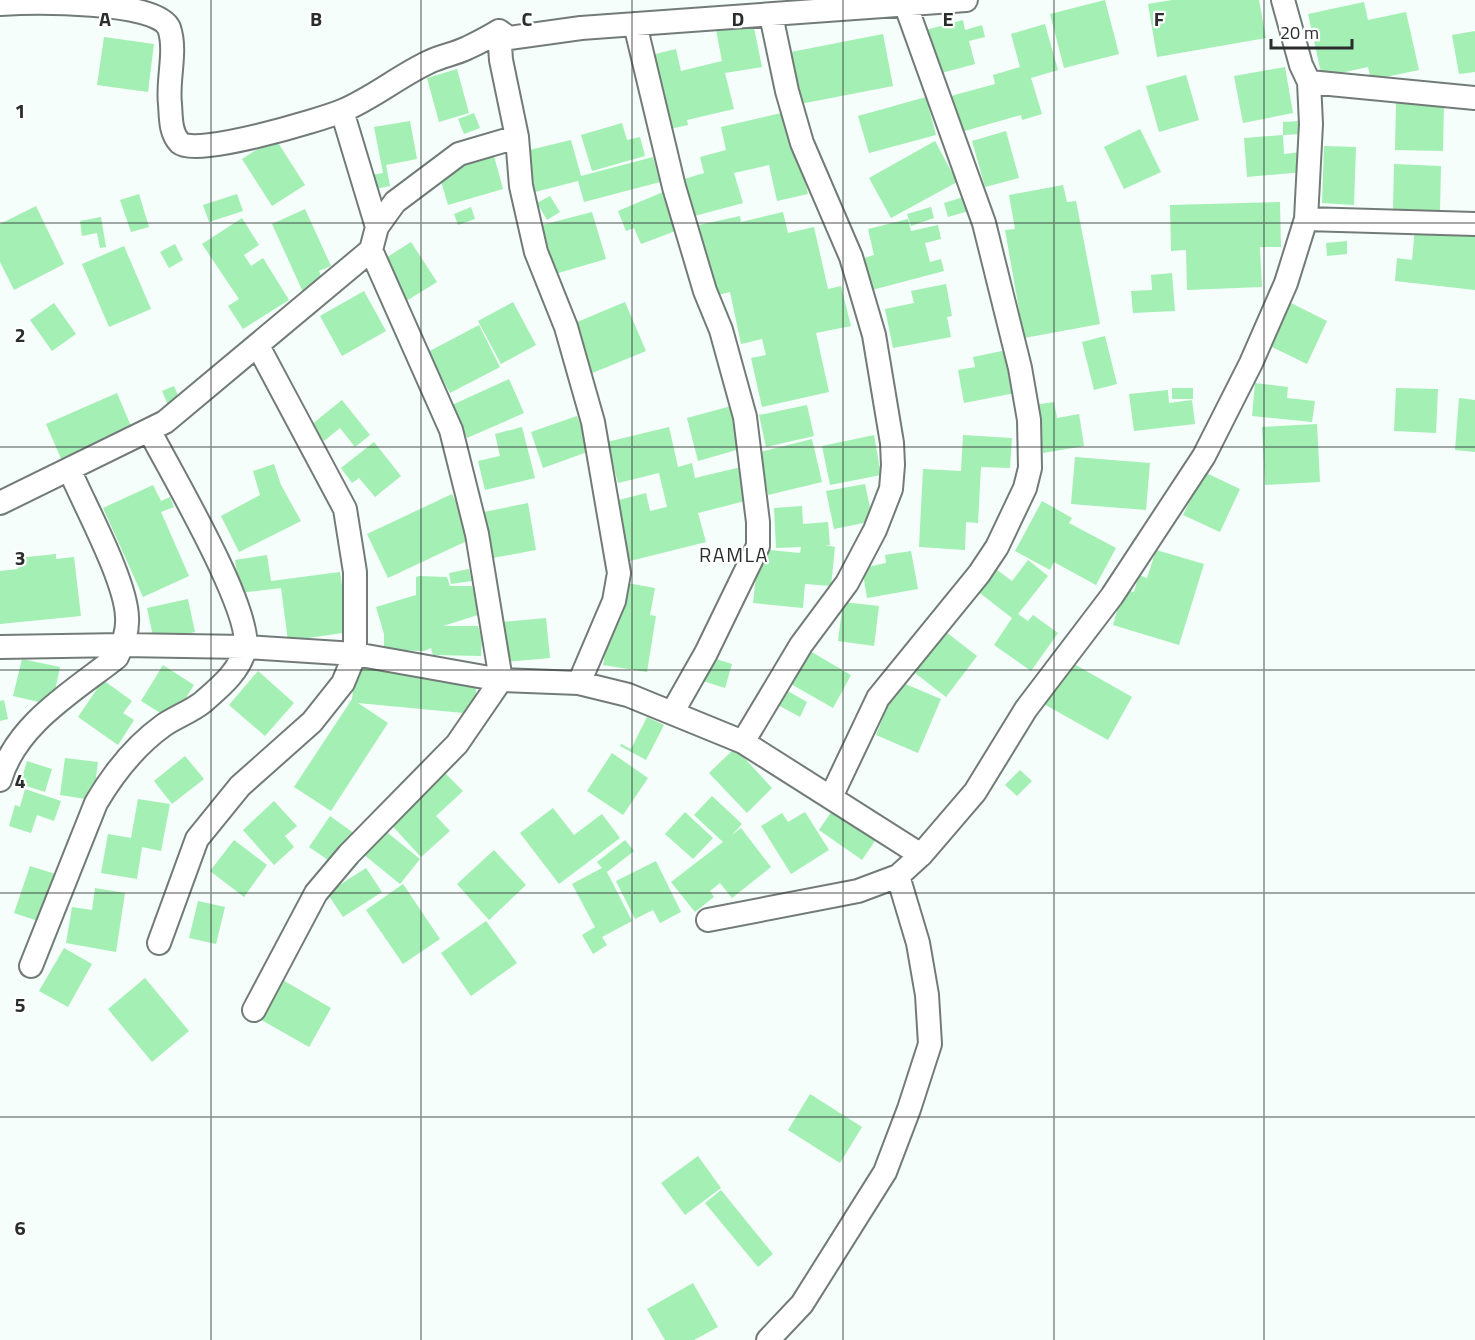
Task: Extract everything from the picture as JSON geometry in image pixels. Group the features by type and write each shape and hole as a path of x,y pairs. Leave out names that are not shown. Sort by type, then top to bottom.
{"street":[{"path":"0,3 87,0 145,9 162,18 168,26 171,40 169,97 172,130 181,143 191,148 256,136 342,111 429,62 466,49 499,31"},
{"path":"499,31 508,38 544,31 966,0"},
{"path":"708,920 858,891 898,876 921,855 975,792 1026,710 1112,596 1204,456 1251,363 1286,283 1306,219 1311,124 1309,81 1301,65 1283,0"},
{"path":"831,797 878,698 979,574 997,547 1025,488 1030,468 1026,399 984,223 906,6"},
{"path":"743,742 801,645 848,583 876,530 891,489 892,465 892,443 874,335 851,257 802,143 787,91 771,15"},
{"path":"634,24 674,188 705,291 721,330 745,417 758,522 758,546 706,653 672,713"},
{"path":"499,31 501,60 517,137 521,186 536,252 566,327 593,422 619,573 614,601 579,682"},
{"path":"1309,81 1475,98"},
{"path":"342,111 377,227"},
{"path":"0,503 70,471 165,422 371,250 377,227 395,202 459,154 517,137"},
{"path":"1306,219 1475,224"},
{"path":"254,1010 316,893 349,854 457,744 501,680 477,534 452,430 371,250"},
{"path":"159,943 197,839 240,786 312,722 343,683 355,654 356,572 345,509 258,346"},
{"path":"31,966 96,803 110,779 142,744 164,726 201,704 236,670 245,647 238,605 199,523 148,430"},
{"path":"0,780 14,746 30,728 117,657 123,645 128,618 124,595 70,471"},
{"path":"0,647 123,645 245,647 355,654 501,680 579,682 628,696 743,742 921,855"},
{"path":"768,1340 802,1304 885,1172 930,1044 927,995 918,943 898,876"}],"building":[{"path":"1105,0 1119,54 1064,68 1050,14"},
{"path":"1172,0 1259,0 1266,38 1157,57 1148,4"},
{"path":"1364,2 1368,20 1406,12 1419,70 1371,80 1368,67 1322,77 1308,14"},
{"path":"963,20 965,30 982,25 985,37 969,41 975,64 934,75 922,31"},
{"path":"753,23 762,67 725,73 734,109 687,120 688,125 665,130 647,56 676,49 681,71 722,61 716,30"},
{"path":"1045,24 1058,70 1031,78 1042,114 1022,120 1021,115 961,132 951,96 995,84 993,75 1020,67 1011,34"},
{"path":"1475,31 1475,72 1459,74 1452,35"},
{"path":"883,34 893,86 800,104 791,52"},
{"path":"104,37 154,44 148,92 97,85"},
{"path":"1285,67 1293,113 1243,123 1234,76"},
{"path":"457,69 469,113 439,122 427,78"},
{"path":"1186,75 1199,120 1159,132 1146,86"},
{"path":"926,97 936,135 869,153 858,116"},
{"path":"1396,101 1444,102 1443,151 1395,150"},
{"path":"790,111 808,194 777,201 769,165 734,173 743,203 691,217 681,180 704,173 700,157 726,150 721,127"},
{"path":"474,113 480,128 464,134 458,119"},
{"path":"410,121 417,159 386,165 390,186 375,189 372,175 383,173 374,127"},
{"path":"1301,121 1302,134 1283,135 1283,122"},
{"path":"622,123 627,140 640,137 645,156 592,171 581,135"},
{"path":"1140,129 1161,172 1124,189 1104,147"},
{"path":"1006,131 1019,178 985,187 972,141"},
{"path":"1283,135 1284,154 1302,152 1304,172 1247,177 1244,138"},
{"path":"275,138 305,185 272,206 242,159"},
{"path":"571,140 581,176 653,157 660,182 584,202 578,181 535,192 525,151"},
{"path":"935,141 957,182 891,218 869,178"},
{"path":"1324,146 1356,147 1354,205 1322,203"},
{"path":"494,156 503,189 448,205 438,171"},
{"path":"1394,164 1441,166 1440,212 1393,210"},
{"path":"1063,185 1067,202 1076,201 1100,324 1024,338 1005,230 1015,229 1009,195"},
{"path":"663,192 678,230 641,244 634,228 626,231 618,211"},
{"path":"139,194 149,227 131,232 120,200"},
{"path":"237,194 243,211 209,222 203,205"},
{"path":"550,196 560,212 547,220 537,203"},
{"path":"967,196 972,210 948,217 944,203"},
{"path":"1280,202 1281,247 1260,247 1262,287 1187,290 1186,250 1171,251 1170,205"},
{"path":"36,206 64,264 14,290 0,262 0,224"},
{"path":"471,207 475,219 458,225 454,214"},
{"path":"931,207 934,218 911,226 907,214"},
{"path":"305,209 331,266 319,271 324,283 303,292 272,224"},
{"path":"592,212 606,259 555,274 542,225"},
{"path":"783,212 788,233 814,227 828,289 841,286 851,326 816,333 829,392 762,407 751,358 766,355 762,339 741,344 730,292 715,296 699,225 740,216 741,222"},
{"path":"101,217 106,247 100,248 97,233 82,236 80,221"},
{"path":"242,218 259,245 244,255 251,266 263,258 289,300 243,329 228,306 239,299 202,244"},
{"path":"908,219 911,231 938,225 941,239 925,243 930,262 941,259 944,271 872,290 864,258 874,255 868,229"},
{"path":"1415,228 1475,234 1475,290 1395,281 1397,258 1412,260"},
{"path":"1347,241 1347,254 1327,256 1326,243"},
{"path":"411,242 437,282 403,303 378,263"},
{"path":"175,244 183,260 169,268 160,252"},
{"path":"124,246 151,309 109,327 82,264"},
{"path":"1172,273 1175,311 1133,313 1131,291 1152,290 1151,275"},
{"path":"946,284 952,316 947,317 951,337 893,348 885,309 914,303 911,291"},
{"path":"364,291 386,331 342,356 320,316"},
{"path":"513,302 536,345 501,364 478,321"},
{"path":"625,302 646,351 590,374 570,325"},
{"path":"1289,302 1327,321 1307,364 1268,345"},
{"path":"54,303 76,334 52,351 30,320"},
{"path":"479,325 500,367 450,393 428,352"},
{"path":"1105,336 1117,384 1094,390 1082,342"},
{"path":"1007,350 1015,393 964,403 958,370 975,367 973,357"},
{"path":"509,379 524,413 467,438 452,405"},
{"path":"1255,383 1288,387 1287,398 1315,401 1312,422 1252,416"},
{"path":"174,386 180,400 168,405 162,391"},
{"path":"1172,388 1193,388 1193,399 1172,399"},
{"path":"1396,388 1438,389 1436,433 1394,431"},
{"path":"1168,390 1169,403 1192,400 1195,424 1134,431 1129,394"},
{"path":"117,393 133,431 62,461 46,424"},
{"path":"1459,398 1475,400 1475,452 1455,450"},
{"path":"342,400 370,435 355,447 340,428 324,441 311,425"},
{"path":"1054,402 1057,418 1079,414 1084,446 1043,453 1035,405"},
{"path":"735,405 747,447 698,461 687,418"},
{"path":"807,405 814,436 766,447 759,415"},
{"path":"577,416 590,451 543,468 531,432"},
{"path":"1317,424 1320,482 1265,485 1262,427"},
{"path":"522,427 535,478 485,490 478,461 500,456 495,434"},
{"path":"669,427 678,467 692,463 695,478 741,467 749,500 698,513 706,542 630,561 615,501 646,493 650,511 667,507 659,473 618,483 607,442"},
{"path":"874,435 881,475 830,485 822,446"},
{"path":"963,435 1012,438 1010,468 981,467 978,523 966,522 965,550 919,547 923,469 961,471"},
{"path":"812,439 822,482 768,495 760,452"},
{"path":"374,442 401,476 375,497 359,478 352,483 341,468"},
{"path":"1075,457 1150,463 1146,510 1071,504"},
{"path":"274,464 281,485 301,521 239,552 221,516 260,495 253,471"},
{"path":"1204,472 1240,489 1220,532 1183,515"},
{"path":"865,484 873,521 834,529 826,491"},
{"path":"153,485 161,501 170,497 174,507 161,512 189,576 143,597 103,508"},
{"path":"452,494 473,538 388,578 367,534"},
{"path":"1042,501 1072,518 1069,523 1116,548 1096,585 1054,562 1050,570 1015,551"},
{"path":"528,503 536,550 493,558 484,512"},
{"path":"802,506 803,524 828,522 830,545 825,545 835,547 831,586 805,584 803,608 753,603 759,549 800,553 801,547 776,548 774,508"},
{"path":"1156,550 1204,564 1179,645 1113,625 1123,589 1134,592 1139,575 1147,578"},
{"path":"911,551 918,589 867,598 862,568 886,563 885,555"},
{"path":"56,554 56,559 74,557 81,616 0,624 0,571 18,569 17,558"},
{"path":"267,555 271,581 340,572 349,632 288,641 281,588 240,593 235,560"},
{"path":"1028,560 1048,576 1018,614 1028,621 1033,615 1058,633 1031,671 994,645 1012,618 976,590 993,567 1012,581"},
{"path":"469,569 472,581 451,584 449,573"},
{"path":"416,577 447,577 450,586 472,586 481,614 443,626 478,626 482,639 481,656 433,655 431,648 424,651 384,650 384,634 376,607 416,595"},
{"path":"621,582 655,588 650,615 656,616 647,672 603,665 612,612"},
{"path":"188,599 195,632 154,641 147,608"},
{"path":"843,602 879,606 874,646 838,641"},
{"path":"546,618 550,658 505,662 501,622"},
{"path":"946,632 977,656 946,697 915,673"},
{"path":"810,651 851,675 833,708 791,684"},
{"path":"710,657 732,664 725,688 703,681"},
{"path":"22,659 60,667 52,705 13,696"},
{"path":"1067,660 1132,697 1108,740 1042,703"},
{"path":"356,662 477,679 474,714 358,703 388,723 331,811 294,787 352,699"},
{"path":"163,665 194,685 172,720 141,701"},
{"path":"258,671 294,703 265,736 229,705"},
{"path":"103,680 132,701 123,713 134,720 118,745 78,717"},
{"path":"898,681 941,699 918,753 876,735"},
{"path":"786,690 807,702 800,717 778,705"},
{"path":"4,700 8,719 0,721 0,701"},
{"path":"647,717 664,725 646,760 620,746 621,744 631,749"},
{"path":"735,748 772,788 747,813 709,773"},
{"path":"612,753 648,778 623,815 587,791"},
{"path":"185,756 204,779 172,804 154,781"},
{"path":"65,758 98,762 93,800 60,795"},
{"path":"27,761 52,769 45,792 20,784"},
{"path":"441,769 463,791 436,816 450,831 421,857 386,819"},
{"path":"1020,770 1032,781 1017,796 1005,785"},
{"path":"25,789 61,801 54,821 37,815 31,833 9,826 15,805 20,807"},
{"path":"712,796 742,824 732,835 741,828 771,867 732,898 720,883 710,891 714,897 695,912 671,882 723,842 694,815"},
{"path":"138,799 170,804 161,851 142,847 137,879 101,873 108,834 131,838"},
{"path":"274,801 297,826 285,836 294,847 274,865 243,830"},
{"path":"838,802 881,832 862,860 819,830"},
{"path":"553,808 574,835 602,814 620,838 559,884 520,833"},
{"path":"685,812 713,838 693,859 665,834"},
{"path":"805,812 829,850 791,874 761,826 782,813 788,822"},
{"path":"330,816 355,834 334,864 309,847"},
{"path":"383,829 420,859 400,884 363,854"},
{"path":"234,840 267,865 244,897 210,871"},
{"path":"625,840 634,851 607,872 632,921 602,937 607,945 593,954 582,935 595,927 572,884 602,868 597,862"},
{"path":"494,850 526,885 489,920 457,884"},
{"path":"656,861 681,912 660,923 653,910 635,919 616,881"},
{"path":"30,866 62,876 47,924 14,913"},
{"path":"366,868 382,892 343,917 327,893"},
{"path":"403,884 440,939 403,964 366,910"},
{"path":"95,888 125,893 116,952 66,943 72,907 92,910"},
{"path":"198,901 225,907 216,944 189,938"},
{"path":"486,921 517,963 471,996 441,953"},
{"path":"64,948 92,964 68,1007 39,991"},
{"path":"145,978 189,1031 152,1062 108,1009"},
{"path":"281,979 331,1008 309,1047 258,1018"},
{"path":"810,1094 862,1127 840,1163 788,1130"},
{"path":"698,1156 721,1188 685,1215 661,1183"},
{"path":"721,1190 773,1254 758,1267 705,1203"},
{"path":"693,1283 718,1327 694,1340 665,1340 647,1309"}],"district":[{"name":"RAMLA","path":"734,554"}]}
